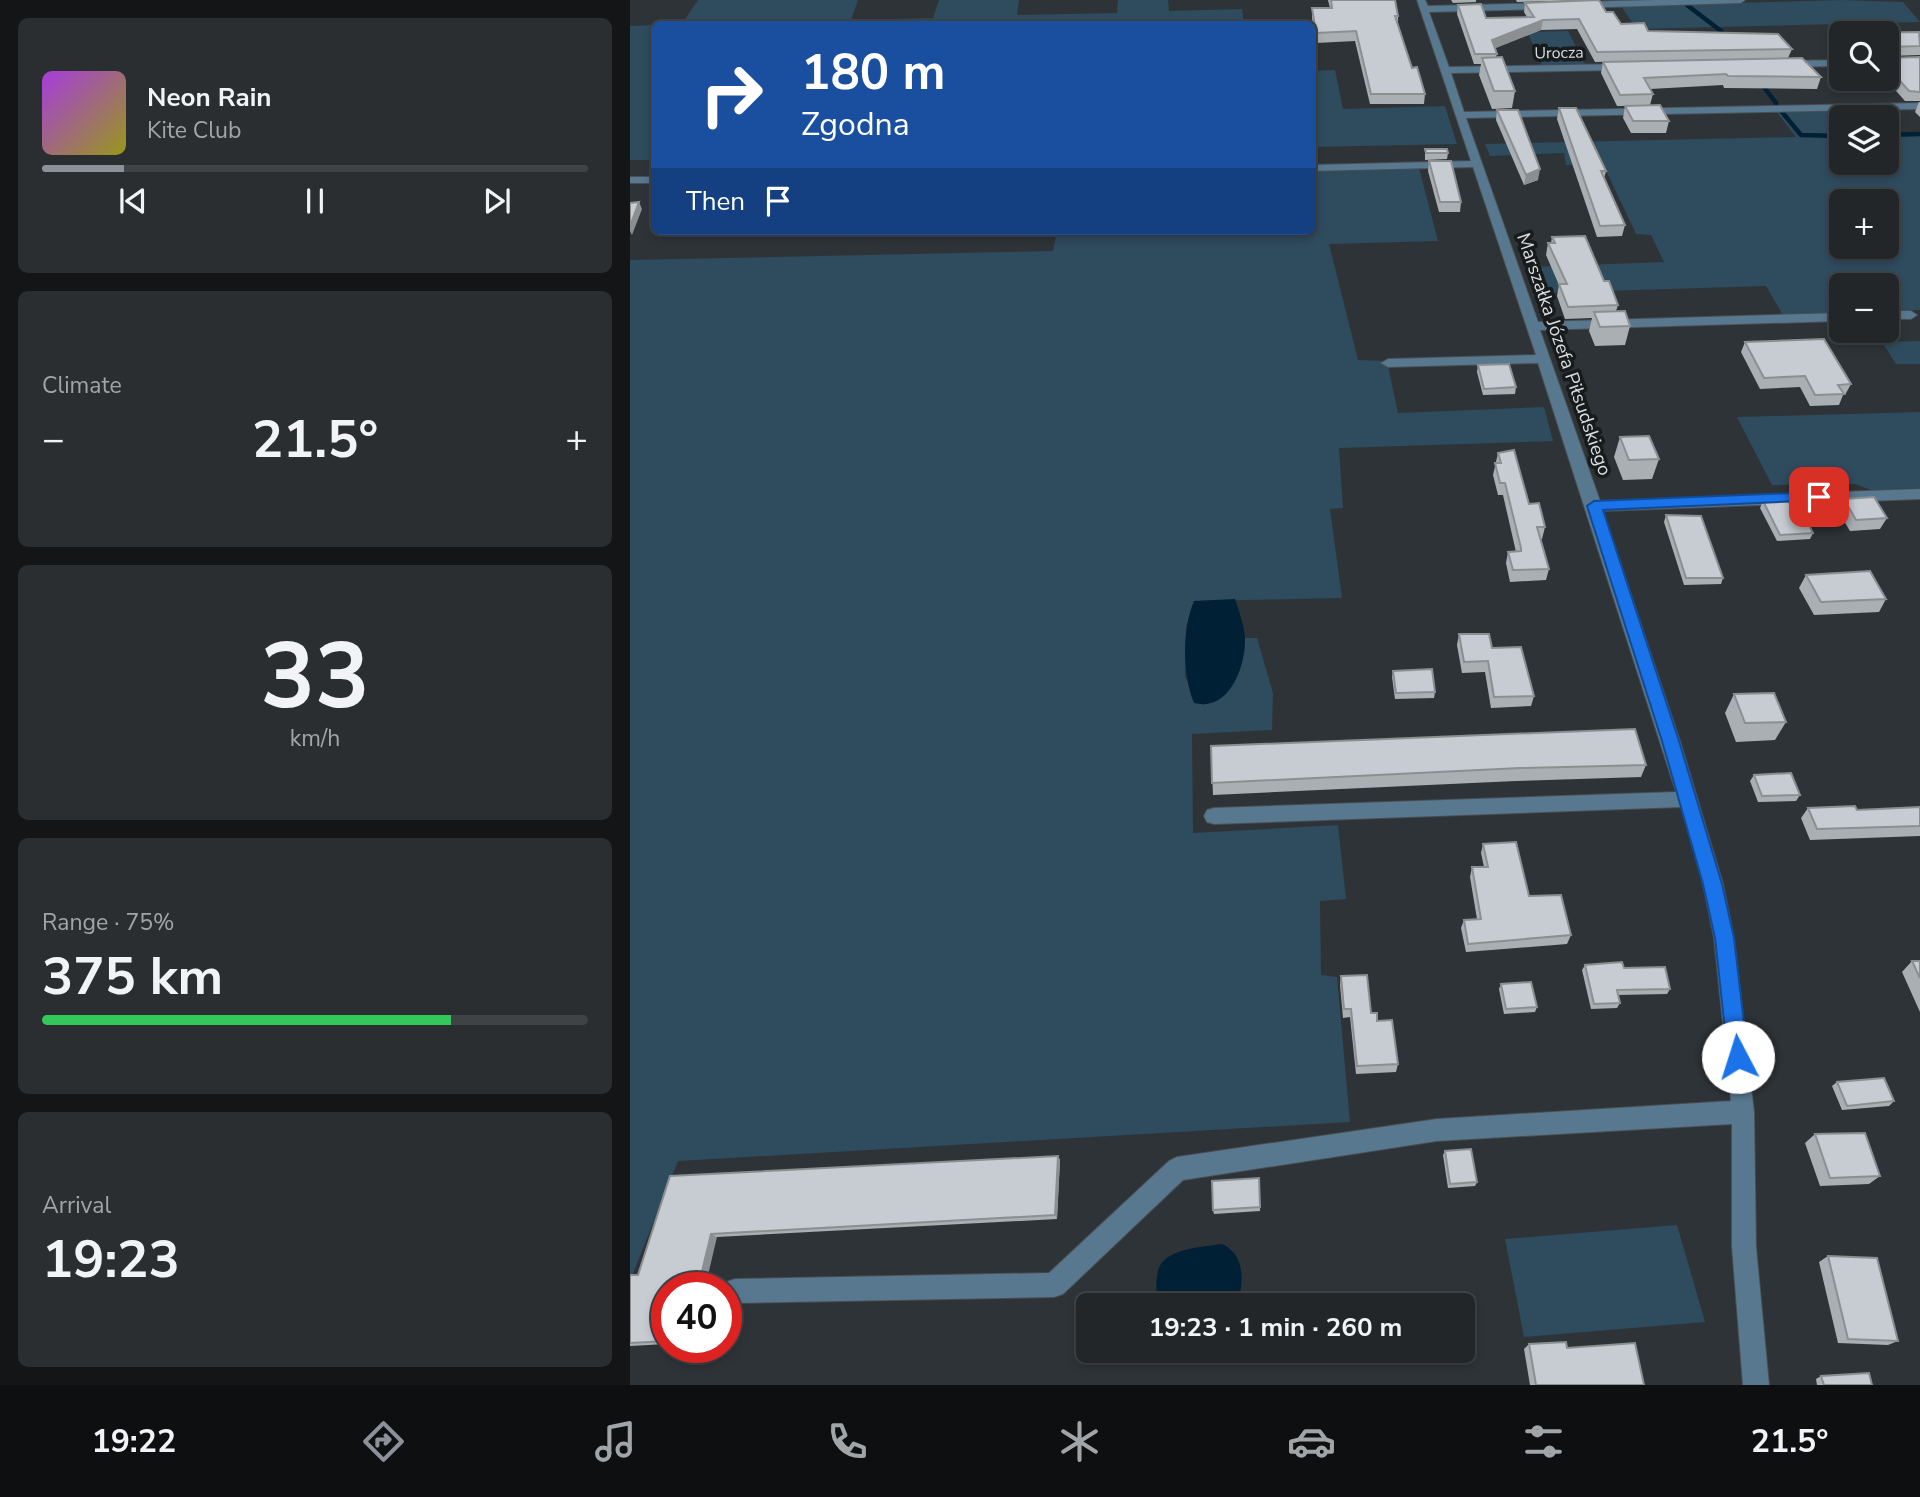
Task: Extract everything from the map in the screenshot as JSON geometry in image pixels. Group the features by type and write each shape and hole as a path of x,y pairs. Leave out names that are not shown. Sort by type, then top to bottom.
{"street":[{"path":"1566,5 1741,0"},
{"path":"1422,5 1553,5"},
{"name":"Marszałka Józefa Piłsudskiego","path":"1422,5 1594,506 1689,799 1724,938 1743,1112 1744,1247 1756,1385"},
{"path":"1777,64 1829,63"},
{"name":"Urocza","path":"1445,70 1630,67"},
{"path":"1461,115 1920,106"},
{"path":"1316,168 1478,164"},
{"path":"630,180 651,180"},
{"path":"1899,315 1910,315"},
{"path":"1533,326 1829,317"},
{"path":"1388,363 1544,359"},
{"path":"1594,506 1920,494"},
{"path":"1214,816 1689,799"},
{"path":"742,1290 1054,1285 1177,1169 1437,1130 1743,1112"}],"shaded area":[{"path":"698,0 858,0 851,20 933,18 939,0 1019,0 1017,15 1117,13 1118,0 1168,0 1169,11 1242,9 1244,21 684,21"},
{"path":"1842,0 1903,2 1920,22 1829,21 1829,24 1637,29 1621,6"},
{"path":"651,25 651,160 630,160 630,26"},
{"path":"1568,31 1585,64 1542,65 1527,32"},
{"path":"1335,70 1343,109 1445,106 1457,144 1316,147 1316,71"},
{"path":"1826,110 1829,114 1829,175 1899,175 1899,133 1920,133 1920,310 1899,311 1899,273 1829,273 1829,313 1783,315 1766,286 1539,293 1530,267 1664,262 1651,235 1636,234 1603,164 1566,165 1564,153 1490,156 1485,144 1796,137 1776,111"},
{"path":"1419,168 1438,241 1329,244 1358,360 1387,361 1398,413 1544,407 1553,441 1339,448 1343,508 1330,509 1342,598 1194,601 1186,627 1185,677 1203,705 1230,687 1239,670 1245,638 1257,638 1273,693 1272,730 1192,734 1193,833 1338,825 1346,899 1320,901 1321,975 1337,977 1350,1122 678,1161 630,1281 630,260 1053,251 1056,235 1316,235 1316,171"},
{"path":"1920,341 1920,364 1896,364 1883,343"},
{"path":"1920,412 1920,488 1871,490 1855,484 1772,485 1737,417"},
{"path":"1235,599 1245,638 1239,673 1226,694 1217,700 1207,704 1194,703 1187,679 1185,652 1187,625 1194,601"},
{"path":"1677,1225 1705,1322 1524,1337 1505,1239"},
{"path":"1222,1244 1230,1249 1241,1270 1240,1293 1156,1293 1161,1263 1175,1253"}],"building":[{"path":"1331,0 1395,0 1398,16 1395,16 1412,68 1417,67 1425,94 1371,94 1356,31 1316,33 1312,8 1332,8"},
{"path":"1599,0 1606,12 1613,12 1621,24 1644,23 1648,31 1778,34 1792,49 1597,52 1579,19 1543,20 1492,40 1497,54 1475,54 1458,5 1481,4 1486,18 1534,17 1525,3"},
{"path":"1899,32 1919,32 1920,46 1899,47"},
{"path":"1502,57 1515,91 1494,91 1482,58"},
{"path":"1920,57 1920,92 1909,91 1899,80 1899,58"},
{"path":"1802,58 1821,77 1726,74 1644,78 1653,94 1620,95 1603,62"},
{"path":"1660,105 1669,121 1633,121 1625,106"},
{"path":"1559,108 1576,108 1606,171 1601,171 1625,225 1600,226"},
{"path":"1497,110 1518,110 1540,169 1526,175"},
{"path":"1425,149 1447,149 1448,153 1426,153"},
{"path":"1429,161 1451,161 1461,202 1440,202"},
{"path":"639,202 630,226 630,203"},
{"path":"1585,236 1604,281 1609,281 1618,305 1568,307 1559,284 1567,284 1548,243 1555,243 1552,237"},
{"path":"1625,311 1630,326 1600,327 1594,312"},
{"path":"1824,339 1851,384 1838,385 1844,394 1815,395 1805,376 1764,378 1745,342"},
{"path":"1509,364 1516,387 1484,389 1478,365"},
{"path":"1649,436 1659,459 1629,460 1620,437"},
{"path":"1514,450 1529,504 1539,503 1545,527 1537,527 1549,569 1513,570 1508,552 1521,551 1521,548 1505,483 1500,483 1495,463 1501,463 1498,453"},
{"path":"1874,497 1887,518 1856,520 1844,499"},
{"path":"1788,500 1793,510 1801,509 1813,533 1780,535 1763,501"},
{"path":"1666,515 1701,516 1723,578 1686,578"},
{"path":"1870,571 1886,599 1821,602 1806,575"},
{"path":"1459,634 1489,634 1492,648 1521,647 1534,696 1494,697 1488,661 1464,662"},
{"path":"1432,669 1435,692 1396,693 1393,671"},
{"path":"1774,693 1786,722 1745,723 1734,694"},
{"path":"1635,729 1646,765 1520,768 1212,783 1211,746"},
{"path":"1791,773 1800,795 1762,796 1754,775"},
{"path":"1855,806 1857,810 1920,807 1920,826 1817,829 1808,808"},
{"path":"1516,842 1529,896 1561,895 1571,935 1468,944 1464,920 1481,919 1472,867 1488,867 1483,844"},
{"path":"1912,961 1920,961 1920,978"},
{"path":"1622,962 1624,968 1665,967 1670,989 1617,990 1620,1003 1594,1004 1585,965"},
{"path":"1367,975 1371,1013 1377,1013 1377,1021 1392,1020 1398,1064 1357,1066 1351,1009 1344,1009 1341,976"},
{"path":"1531,982 1537,1007 1506,1009 1501,984"},
{"path":"1884,1078 1894,1101 1847,1106 1837,1082"},
{"path":"1865,1133 1880,1176 1830,1178 1815,1134"},
{"path":"1471,1149 1477,1182 1450,1184 1445,1151"},
{"path":"1058,1156 1055,1215 711,1234 702,1272 651,1272 651,1342 630,1343 630,1275 638,1275 670,1176"},
{"path":"1259,1178 1260,1207 1213,1210 1212,1181"},
{"path":"1828,1256 1877,1258 1898,1341 1848,1339"},
{"path":"1566,1342 1567,1348 1635,1343 1644,1385 1536,1385 1529,1344"},
{"path":"1869,1373 1872,1385 1824,1385 1821,1376"}],"waterway":[{"path":"1687,5 1721,31 1726,38"},
{"path":"1760,82 1776,103"},
{"path":"1782,112 1801,135 1829,136"},
{"path":"1899,135 1920,134"}],"route":[{"path":"1738,1057 1724,938 1713,884 1671,741 1594,506 1819,497"}]}
